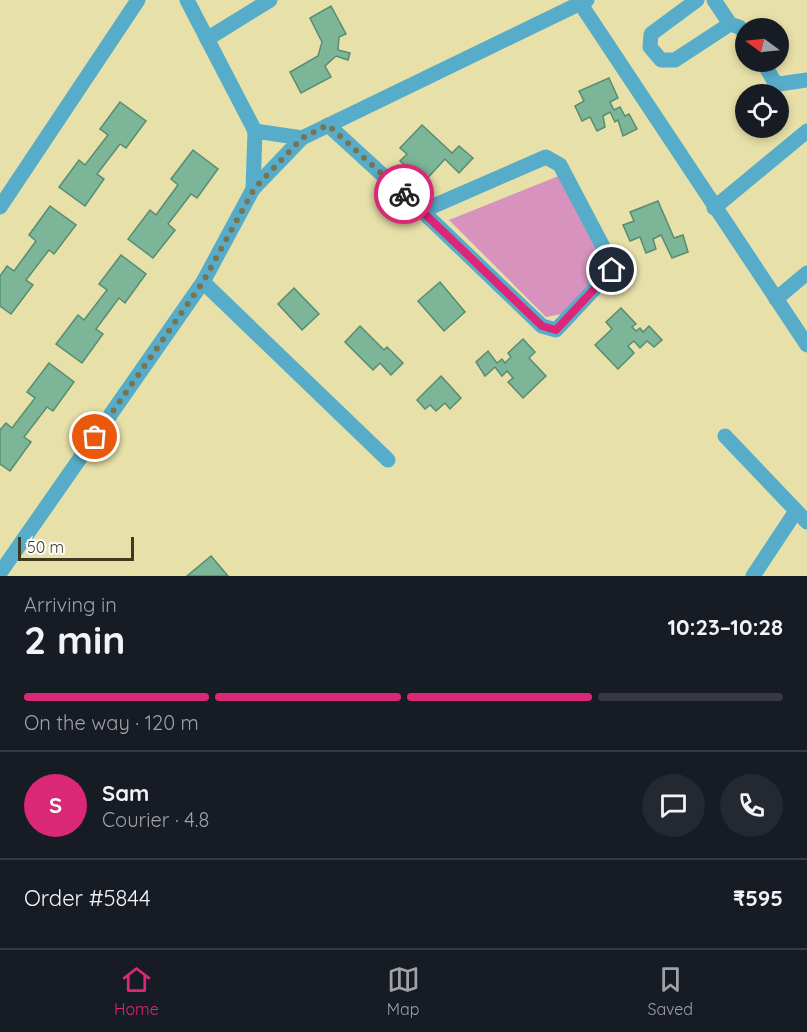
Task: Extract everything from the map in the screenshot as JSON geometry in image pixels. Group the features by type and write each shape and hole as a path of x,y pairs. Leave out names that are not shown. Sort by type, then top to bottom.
{"lane":[{"path":"0,207 138,0"},
{"path":"187,0 255,131 254,189"},
{"path":"207,39 270,0"},
{"path":"697,0 651,34 650,47 661,60 675,60 730,24"},
{"path":"714,0 730,24 735,26"},
{"path":"0,573 203,282 254,189 302,138 581,1 714,208 807,345"},
{"path":"769,72 774,81 779,84 807,80"},
{"path":"328,125 422,211 532,318 549,328 556,330 563,324 612,270 610,260 560,165 551,158 546,157 422,211"},
{"path":"255,131 302,138"},
{"path":"714,208 807,131"},
{"path":"776,299 807,273"},
{"path":"203,282 387,460"},
{"path":"725,436 807,522"},
{"path":"753,576 796,510"}],"shaded area":[{"path":"561,175 610,260 562,314 546,317 449,220"}],"building":[{"path":"331,6 346,34 339,37 338,50 350,53 348,60 336,56 325,66 331,77 301,93 290,72 318,56 322,42 310,18"},
{"path":"609,78 618,98 610,102 614,110 620,107 625,116 629,114 637,129 623,136 618,120 615,122 610,112 603,116 605,127 597,131 590,117 582,121 575,106 584,101 579,91"},
{"path":"120,102 146,121 126,148 120,144 97,174 104,179 85,206 59,187 79,160 85,165 108,135 100,129"},
{"path":"422,125 452,153 459,146 473,158 459,173 445,159 423,183 400,161 407,154 400,148"},
{"path":"193,150 218,169 197,198 191,194 168,224 175,230 153,258 128,239 150,210 156,215 178,185 171,179"},
{"path":"658,201 674,238 683,235 688,252 672,258 661,235 653,239 656,249 646,253 640,237 630,241 623,225 634,221 630,212"},
{"path":"50,206 76,225 54,254 49,250 26,280 33,285 11,314 0,306 0,276 7,266 14,271 36,241 29,235"},
{"path":"121,255 146,274 125,303 119,298 96,329 103,334 82,363 56,344 78,315 84,320 107,290 99,284"},
{"path":"440,282 465,312 444,331 418,301"},
{"path":"294,288 319,314 302,330 278,304"},
{"path":"621,308 636,324 632,327 636,331 640,328 643,332 649,326 662,340 654,347 647,341 640,348 634,341 628,346 634,353 618,369 595,345 612,329 606,322"},
{"path":"360,326 384,350 387,347 403,363 391,375 380,363 373,370 345,342"},
{"path":"523,339 535,352 529,358 546,376 523,398 508,382 513,378 507,371 502,376 495,367 485,376 476,362 488,351 497,363 502,359 505,363 511,357 508,353"},
{"path":"49,363 74,382 53,411 47,407 24,437 31,442 10,471 0,464 0,430 6,423 12,428 35,398 27,392"},
{"path":"441,376 461,398 450,409 445,403 436,411 430,405 425,409 417,400"},
{"path":"211,556 228,576 187,576"}],"way so far":[{"path":"95,437 203,282 254,189 302,138 328,125 404,194"}],"route":[{"path":"404,194 542,326 556,330 612,270"}]}
